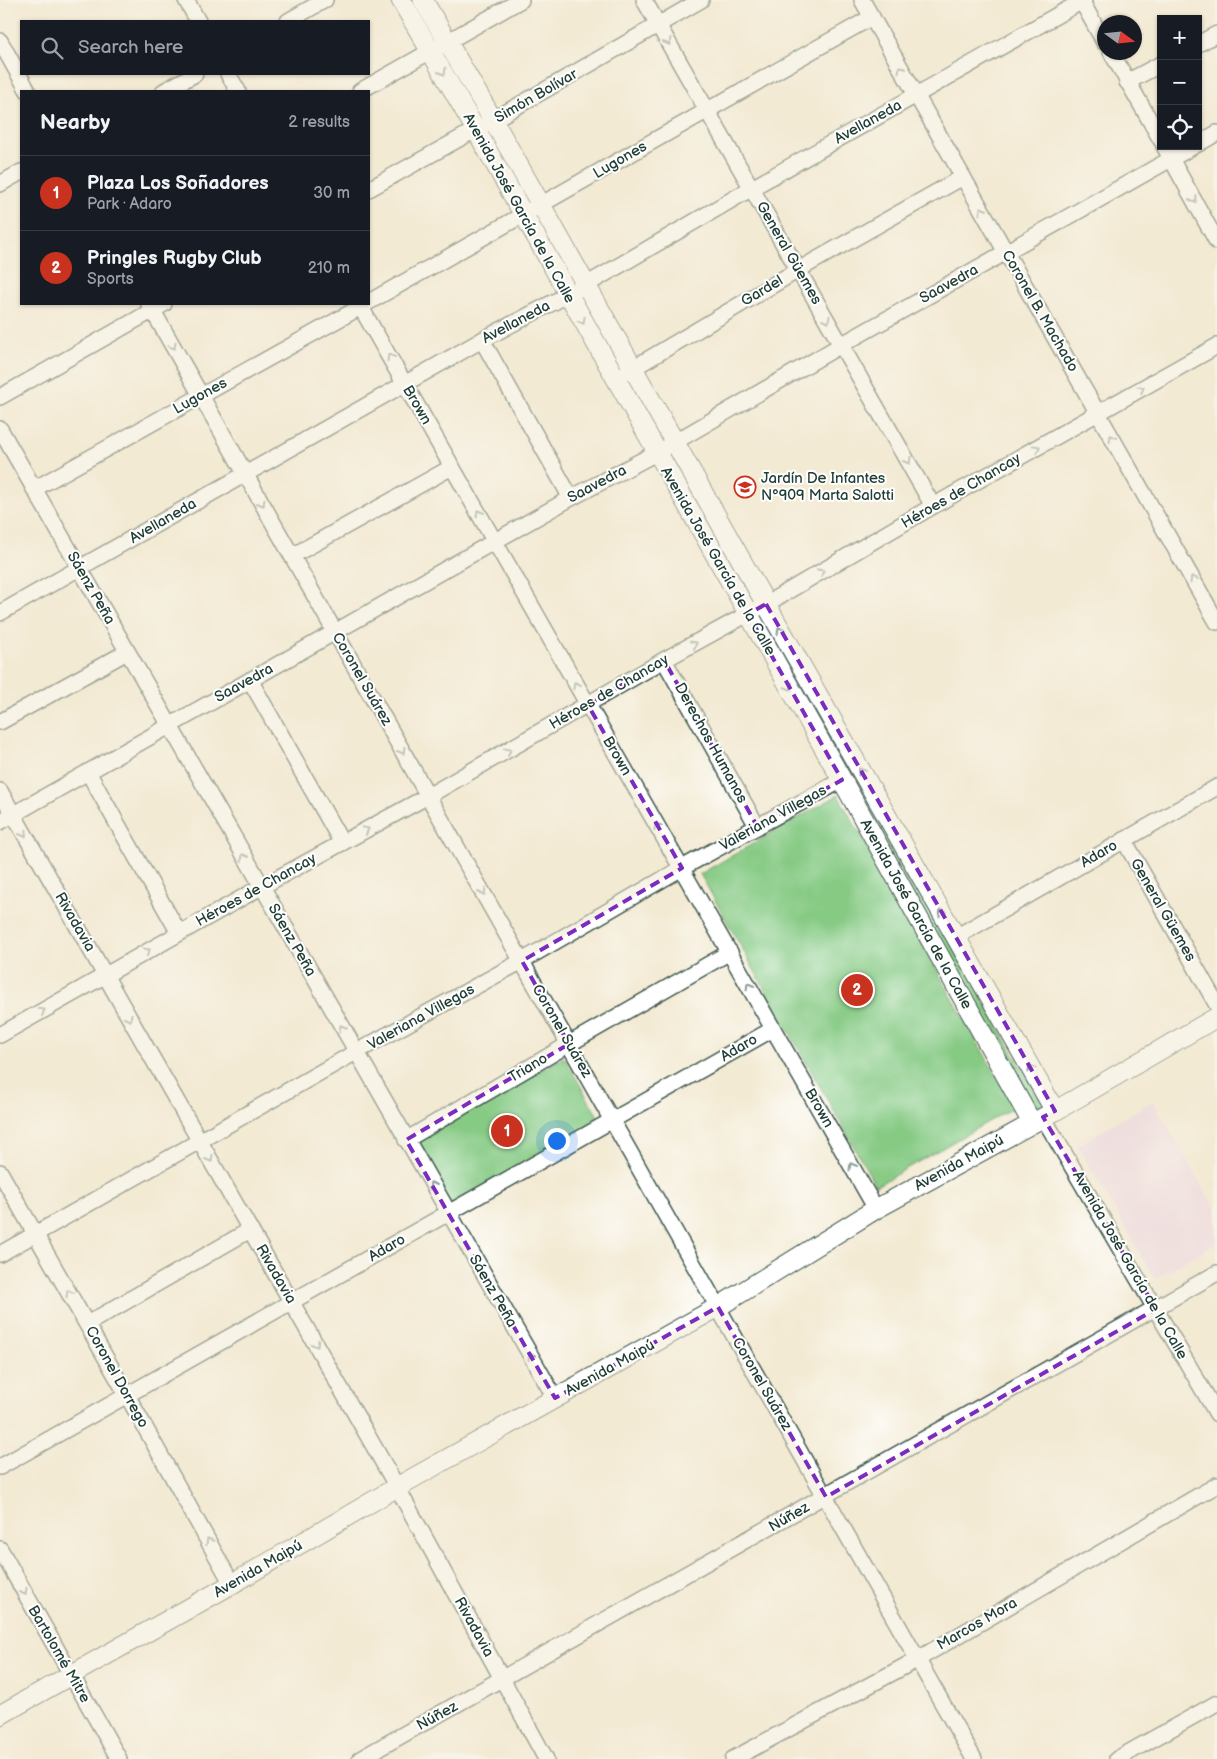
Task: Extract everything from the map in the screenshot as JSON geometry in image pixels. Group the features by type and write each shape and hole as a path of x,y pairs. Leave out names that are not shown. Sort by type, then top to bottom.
{"main road":[{"name":"Avenida José García de la Calle","path":"401,0 842,780 1043,1117"},
{"name":"Avenida José García de la Calle","path":"423,0 542,205 674,442 956,937 1043,1117"},
{"name":"Avenida Maipú","path":"0,1715 232,1584 397,1487 718,1307 876,1209 1043,1117 1217,1017"}],"street":[{"path":"186,0 197,20"},
{"path":"290,20 325,0"},
{"path":"362,90 521,0"},
{"name":"General Güemes","path":"644,0 933,506"},
{"name":"Simón Bolívar","path":"370,188 476,130 701,0"},
{"name":"Coronel B. Machado","path":"862,0 1217,622"},
{"path":"1082,0 1097,29"},
{"name":"Avellaneda","path":"0,613 482,340 586,285 1082,0"},
{"name":"Lugones","path":"370,301 872,17"},
{"path":"1202,42 1217,34"},
{"path":"0,41 27,90"},
{"path":"1115,60 1157,133"},
{"path":"1127,82 1157,66"},
{"path":"166,90 193,75"},
{"path":"229,75 237,90"},
{"path":"1202,142 1217,133"},
{"path":"1168,153 1217,242"},
{"name":"Saavedra","path":"7,818 571,498 656,453 1006,252 1168,153"},
{"path":"0,184 20,173"},
{"name":"Gardel","path":"615,379 798,270 963,177"},
{"name":"Lugones","path":"34,489 362,305"},
{"name":"Brown","path":"365,305 405,384 876,1209"},
{"path":"0,397 155,306"},
{"name":"Coronel Suárez","path":"155,306 201,395 974,1759"},
{"path":"482,340 571,498"},
{"name":"Héroes de Chancay","path":"0,1035 261,887 428,796 664,660 766,604 933,506 1217,346"},
{"name":"Sáenz Peña","path":"0,429 555,1398"},
{"path":"292,556 452,467"},
{"path":"0,722 127,652"},
{"name":"Derechos Humanos","path":"664,660 758,826"},
{"path":"250,680 342,843"},
{"path":"88,772 179,933"},
{"name":"Valeriana Villegas","path":"0,1254 356,1052 522,961 682,868 842,780"},
{"name":"Adaro","path":"956,937 1217,787"},
{"name":"Rivadavia","path":"0,791 7,818 105,975 397,1487 546,1759"},
{"name":"General Güemes","path":"1124,840 1217,1005"},
{"name":"Triano","path":"406,1140 730,952"},
{"name":"Adaro","path":"0,1467 773,1029"},
{"name":"Avenida José García de la Calle","path":"1043,1117 1217,1414"},
{"name":"Coronel Dorrego","path":"0,1172 232,1584"},
{"path":"87,1324 250,1230"},
{"name":"Núñez","path":"360,1759 826,1497 1217,1273"},
{"name":"Marcos Mora","path":"733,1759 918,1659 1217,1485"},
{"name":"Bartolomé Mitre","path":"0,1549 119,1759"},
{"path":"1117,1759 1217,1703"}],"highlighted area":[{"path":"766,604 1055,1111 1043,1117 1156,1309 826,1497 718,1307 555,1398 406,1140 569,1044 522,961 682,868 588,705 664,660 757,826 842,780 748,614"}],"shaded area":[{"path":"1153,1101 1217,1212 1217,1243 1155,1279 1077,1145"}],"green space":[{"path":"770,621 1042,1104 1033,1109 761,626"},
{"path":"838,795 1014,1107 876,1186 700,874"},
{"path":"564,1057 600,1120 451,1205 415,1142"}],"place":[{"name":"Jardín De Infantes Nº909 Marta Salotti","path":"745,487"},
{"name":"Pringles Rugby Club","path":"857,990"},
{"name":"Plaza Los Soñadores","path":"507,1131"}]}
